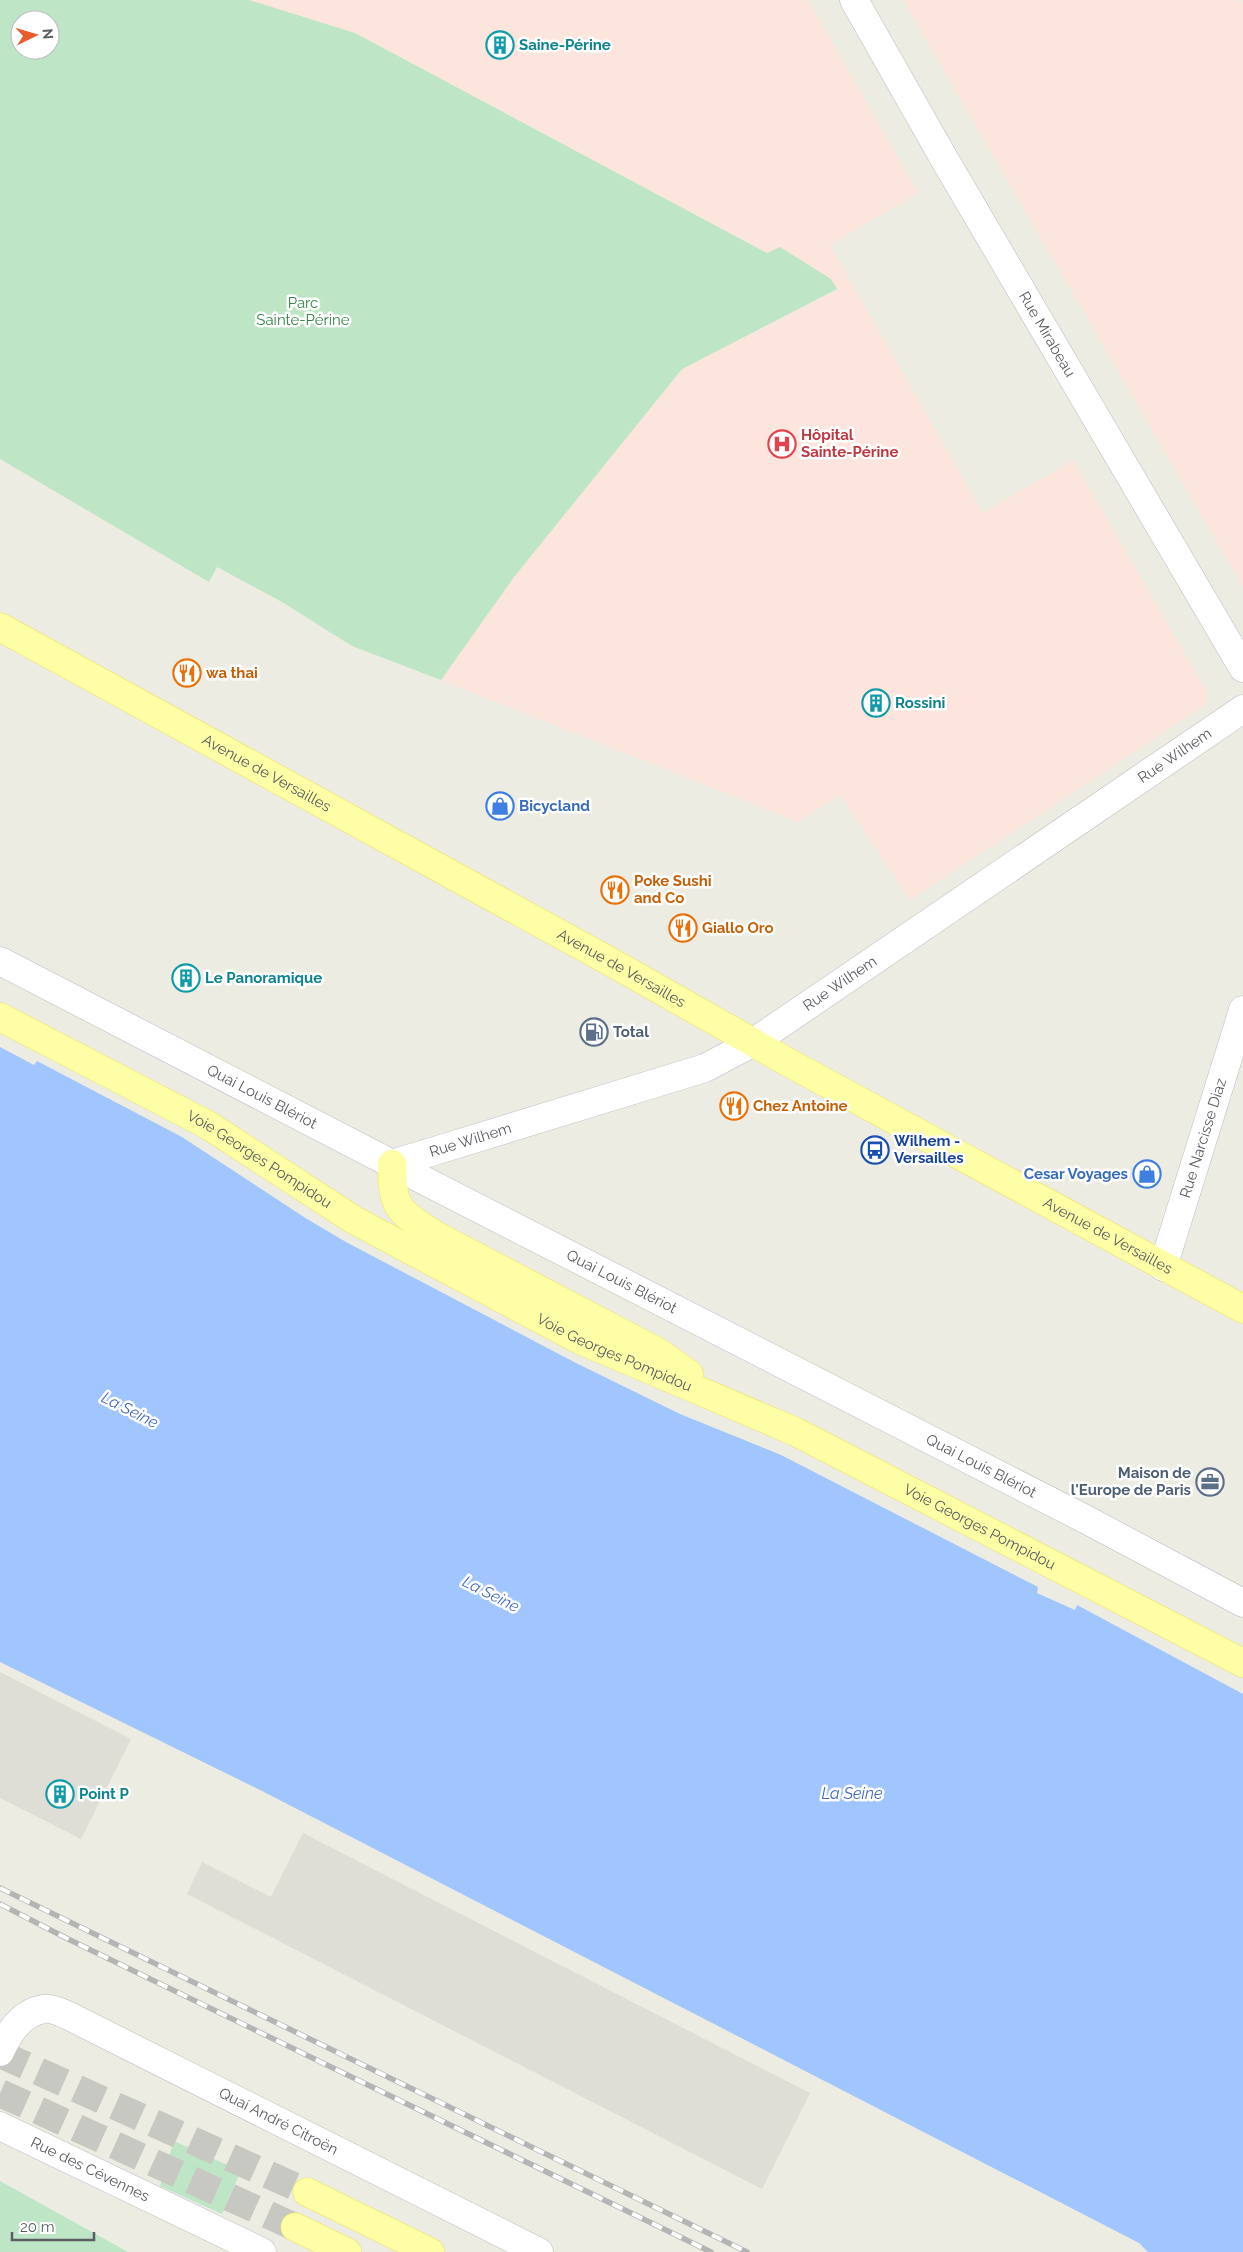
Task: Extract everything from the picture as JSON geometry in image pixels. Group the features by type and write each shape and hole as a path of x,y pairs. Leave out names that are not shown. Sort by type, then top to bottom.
{"main road":[{"name":"Avenue de Versailles","path":"0,627 1243,1309"},
{"name":"Voie Georges Pompidou","path":"0,1017 208,1125 354,1220 543,1321 578,1339 796,1432 1243,1664"},
{"path":"392,1164 392,1191 402,1213 435,1235 658,1352 731,1404"},
{"path":"307,2192 430,2252"},
{"path":"295,2226 347,2252"}],"street":[{"name":"Rue Mirabeau","path":"854,0 946,162 1243,668"},
{"name":"Rue Wilhem","path":"392,1164 705,1068 754,1042 1243,709"},
{"name":"Quai Louis Blériot","path":"0,961 1243,1603"},
{"name":"Rue Narcisse Diaz","path":"1163,1266 1243,1010"},
{"name":"Quai André Citroën","path":"0,2052 16,2024 33,2012 45,2009 67,2015 540,2252"},
{"name":"Rue des Cévennes","path":"0,2126 262,2252"}],"shaded area":[{"name":"Hôpital Sainte-Périne","path":"249,0 808,0 918,193 830,245 983,513 1073,460 1207,692 1205,705 910,900 840,795 798,822 441,680 532,551 682,369 837,290 780,247 767,253 355,33 326,42"},
{"path":"903,0 1237,0 1243,3 1243,587"},
{"path":"0,1672 131,1739 81,1839 0,1798"},
{"path":"303,1833 810,2093 762,2189 187,1894 202,1862 271,1897"}],"green space":[{"name":"Parc Sainte-Périne","path":"0,0 249,0 355,33 767,253 780,247 831,279 837,289 682,369 514,577 441,680 352,646 282,602 217,567 209,582 0,459"},
{"path":"174,2141 241,2171 222,2214 160,2186"},
{"path":"0,2181 128,2252 0,2252"}],"water":[{"name":"La Seine","path":"0,1047 34,1065 37,1061 182,1137 307,1219 346,1242 574,1362 680,1414 781,1455 1038,1587 1037,1593 1075,1610 1077,1605 1243,1694 1243,2252 1148,2252 1139,2243 264,1792 0,1662"}],"tunnel":[{"path":"0,2054 307,2192"},
{"path":"0,2093 295,2227"}],"railway":[{"path":"0,1888 747,2252"},
{"path":"0,1904 66,1938 711,2252"}],"place":[{"name":"Saine-Périne","path":"500,45"},
{"name":"Hôpital Sainte-Périne","path":"782,444"},
{"name":"wa thai","path":"187,673"},
{"name":"Rossini","path":"876,703"},
{"name":"Bicycland","path":"500,806"},
{"name":"Poke Sushi and Co","path":"615,890"},
{"name":"Giallo Oro","path":"683,928"},
{"name":"Le Panoramique","path":"186,978"},
{"name":"Total","path":"594,1032"},
{"name":"Chez Antoine","path":"734,1106"},
{"name":"Wilhem - Versailles","path":"875,1150"},
{"name":"Cesar Voyages","path":"1147,1174"},
{"name":"Maison de l'Europe de Paris","path":"1210,1482"},
{"name":"Point P","path":"60,1794"}]}
